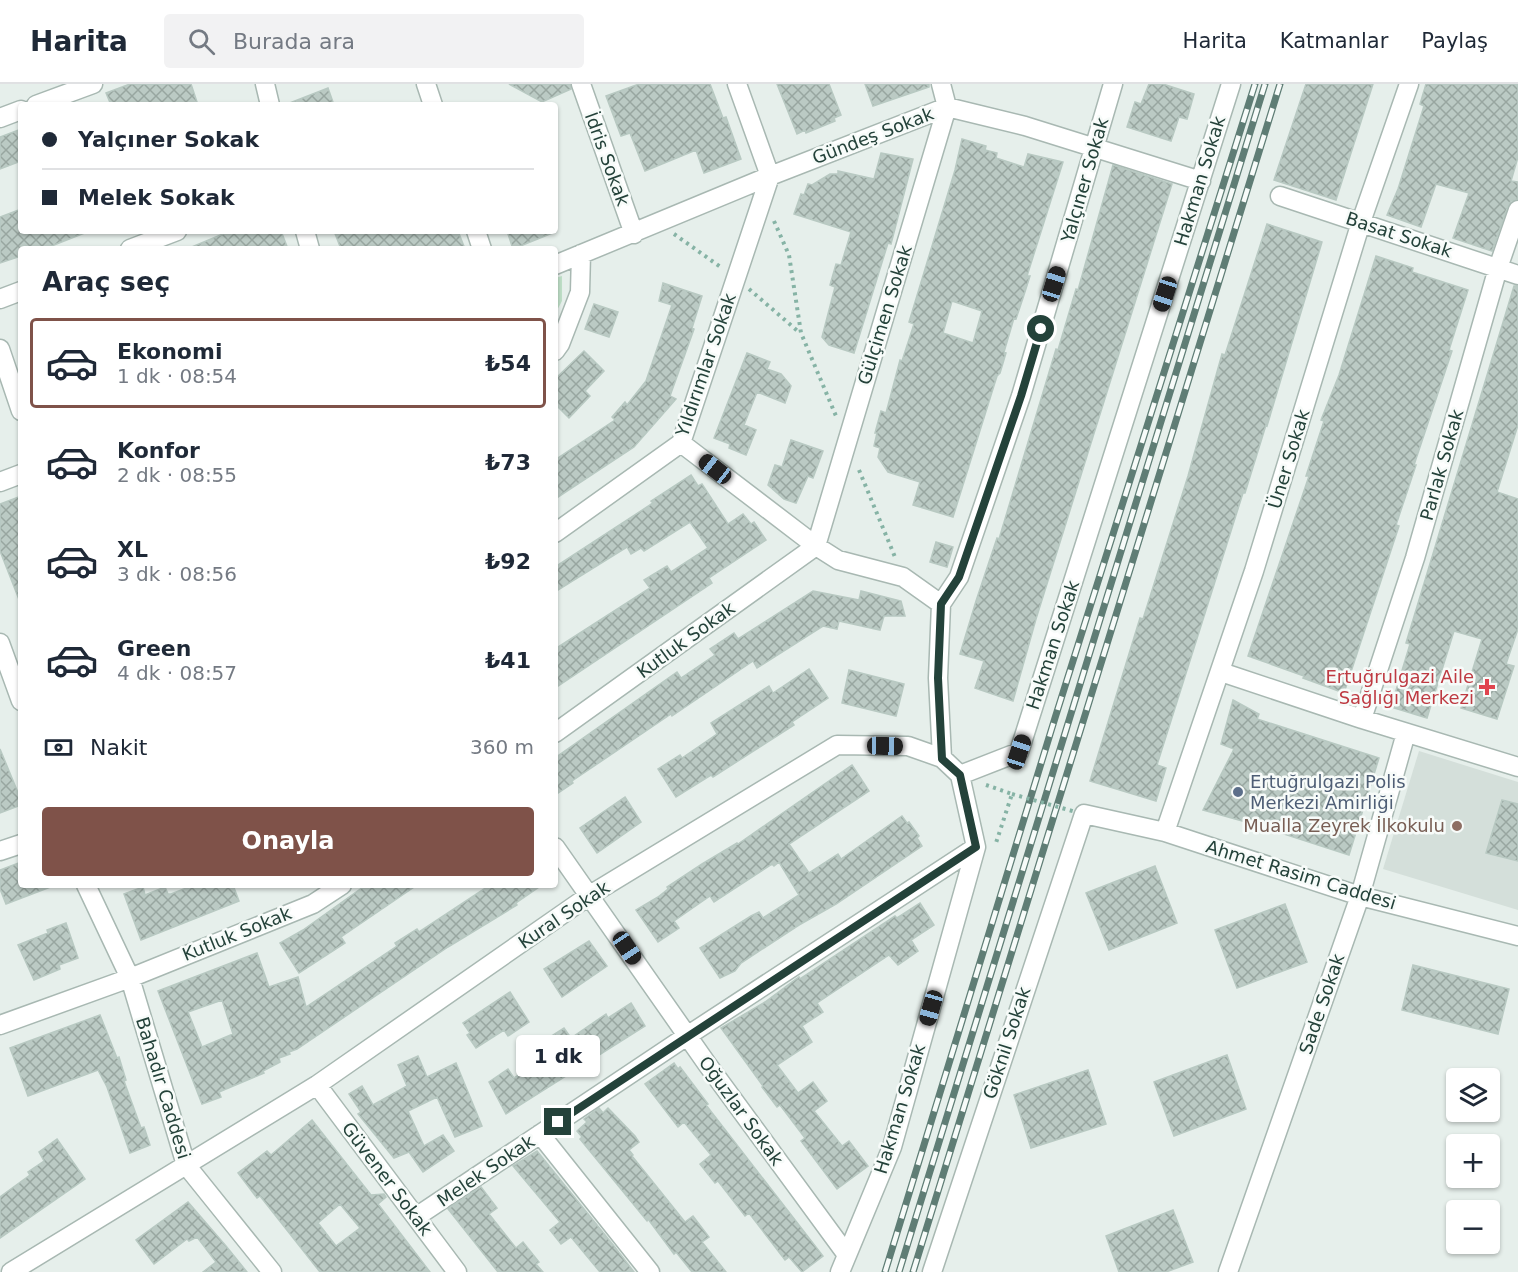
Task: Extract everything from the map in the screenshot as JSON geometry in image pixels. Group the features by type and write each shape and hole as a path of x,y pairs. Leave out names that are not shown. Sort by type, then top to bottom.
{"street":[{"path":"44,102 93,84"},
{"path":"265,84 269,102"},
{"path":"426,84 432,102"},
{"name":"İdris Sokak","path":"581,84 634,234"},
{"path":"737,84 770,176"},
{"path":"941,84 947,107"},
{"name":"Yalçıner Sokak","path":"941,604 959,577 1021,396 1113,84"},
{"name":"Hakman Sokak","path":"843,1264 892,1147 985,848 960,775 1019,752 1231,84"},
{"name":"Üner Sokak","path":"1165,832 1254,571 1361,222 1409,84"},
{"name":"Gündeş Sokak","path":"558,264 770,176 947,107 1025,126 1200,182"},
{"name":"Gülçimen Sokak","path":"816,546 947,107"},
{"path":"0,118 18,111"},
{"name":"Yıldırımlar Sokak","path":"558,531 681,443 770,176"},
{"name":"Basat Sokak","path":"1280,196 1518,275"},
{"name":"Parlak Sokak","path":"1362,719 1415,558 1498,268 1518,210"},
{"path":"138,246 169,234"},
{"path":"558,347 580,292 581,254"},
{"path":"0,299 18,292"},
{"path":"0,350 18,402"},
{"path":"681,443 816,546 838,560 903,577 941,604 938,678 942,759"},
{"path":"0,482 18,475"},
{"name":"Kutluk Sokak","path":"558,731 816,546"},
{"path":"0,643 9,660 18,691"},
{"path":"1221,672 1406,733 1517,765"},
{"name":"Sade Sokak","path":"1228,1272 1360,896 1406,733"},
{"name":"Kural Sokak","path":"11,1272 31,1267 186,1166 317,1085 590,895 837,746 908,746 942,759 960,775"},
{"name":"Ahmet Rasim Caddesi","path":"1080,813 1165,832 1360,896 1518,936"},
{"name":"Göknil Sokak","path":"932,1272 1080,813"},
{"path":"0,851 18,845"},
{"name":"Melek Sokak","path":"416,1217 687,1036 985,848"},
{"name":"Oğuzlar Sokak","path":"558,851 843,1264"},
{"name":"Bahadır Caddesi","path":"87,888 130,978 186,1166 272,1272"},
{"name":"Kutluk Sokak","path":"0,1025 130,978 313,904 337,888"},
{"name":"Güvener Sokak","path":"317,1085 458,1272"},
{"path":"540,1134 650,1272"}],"path":[{"path":"763,195 789,255 801,333 903,577"},
{"path":"985,848 1012,794 1080,813"}],"shaded area":[{"name":"Mualla Zeyrek İlkokulu","path":"1419,751 1518,782 1518,910 1383,869"}],"green space":[{"path":"562,276 562,301 558,308 558,277"}],"building":[{"path":"130,84 191,84 197,102 110,102 106,93"},
{"path":"509,84 570,84 571,89 542,102"},
{"path":"639,84 710,84 723,118 726,117 741,159 704,173 696,150 645,171 630,133 621,136 606,96"},
{"path":"777,84 829,84 841,115 834,118 835,121 806,133 805,130 797,134"},
{"path":"865,84 929,84 929,87 873,106"},
{"path":"1149,84 1163,84 1194,94 1187,119 1179,117 1171,141 1127,127 1135,102 1141,104"},
{"path":"1306,84 1373,84 1336,200 1274,180"},
{"path":"1426,84 1518,84 1518,157 1511,181 1518,182 1518,199 1511,201 1508,206 1492,251 1453,238 1469,193 1436,184 1421,227 1387,215 1398,189 1424,106 1420,104"},
{"path":"328,88 333,102 292,102"},
{"path":"18,130 18,162 0,169 0,137"},
{"path":"962,139 986,146 985,150 997,153 996,158 1024,167 1028,154 1063,162 1027,276 1030,276 1016,319 1014,318 1000,373 997,376 953,517 913,505 920,482 888,472 878,457 880,448 874,446 881,411 886,413 900,360 902,361 914,324 909,322 955,170","holes":["952,301 982,311 973,343 943,333"]},
{"path":"881,153 913,159 891,244 888,243 854,353 829,345 822,337 835,287 830,285 836,264 841,265 851,232 794,214 801,194 804,195 808,184 812,185 830,174 838,174 838,171 874,179"},
{"path":"1113,165 1172,184 1036,619 1013,701 975,688 984,661 960,654 997,538 999,539 1056,349 1058,350 1076,289 1078,290"},
{"path":"18,210 18,234 82,234 52,246 18,246 18,257 0,263 0,217"},
{"path":"1267,224 1322,242 1267,426 1245,493 1243,493 1157,765 1166,768 1156,801 1090,781 1140,618 1143,619 1188,476 1222,354 1225,355"},
{"path":"223,234 282,234 287,246 194,246"},
{"path":"335,234 459,234 464,246 340,246"},
{"path":"508,234 550,234 520,246 512,246"},
{"path":"1376,256 1413,268 1412,272 1468,290 1449,350 1452,351 1396,525 1399,526 1344,693 1248,656 1309,476 1306,476 1324,421 1321,420 1339,375"},
{"path":"663,283 702,296 692,328 694,329 670,396 676,399 634,447 558,497 558,458 615,420 612,417 625,402 627,405 646,381 672,305 659,301"},
{"path":"1514,286 1518,286 1518,425 1497,492 1518,499 1518,629 1506,664 1514,666 1497,719 1461,708 1482,639 1454,631 1427,718 1391,707 1410,644 1406,643"},
{"path":"594,304 618,312 609,337 585,329"},
{"path":"584,351 604,371 585,391 590,396 569,418 558,407 558,376"},
{"path":"747,353 770,362 767,369 781,374 791,386 785,403 757,392 744,425 756,430 746,455 729,448 730,444 714,438"},
{"path":"791,440 823,451 813,478 808,476 796,503 784,499 768,485 775,465 782,467"},
{"path":"691,475 698,486 702,484 728,524 743,514 751,524 754,522 766,540 709,578 712,583 558,686 558,647 650,588 644,580 667,566 671,572 708,548 690,522 644,551 641,548 631,554 627,547 558,590 558,565 653,503 651,501"},
{"path":"18,497 18,597 0,551 0,504"},
{"path":"936,542 953,547 947,567 930,562"},
{"path":"813,591 859,600 861,591 901,601 905,616 884,616 880,630 839,621 837,629 823,626 757,668 753,661 572,781 573,783 558,793 558,756 677,672 681,678 715,655 710,649 734,633 738,639"},
{"path":"809,669 828,698 792,722 794,725 713,777 711,775 676,797 658,769 680,755 682,758 717,734 711,723 769,686 773,693"},
{"path":"849,670 904,684 896,716 842,703"},
{"path":"1233,700 1259,714 1257,719 1379,758 1349,855 1203,810 1234,749 1221,744"},
{"path":"0,749 18,793 18,806 0,813"},
{"path":"852,765 869,791 789,844 809,873 838,854 841,859 902,816 919,836 917,838 922,846 836,904 741,963 735,971 720,978 700,948 751,916 759,912 763,918 799,895 779,862 774,866 772,864 714,902 710,896 674,921 679,928 658,942 636,910 658,897 668,889 667,887 702,864 738,844"},
{"path":"625,797 641,822 597,853 580,828"},
{"path":"1502,800 1518,804 1518,861 1486,853"},
{"path":"18,863 18,888 48,888 6,904 0,889 0,870"},
{"path":"1155,866 1177,923 1109,950 1086,893"},
{"path":"143,888 145,895 165,888 168,894 186,888 234,888 239,901 141,940 124,894"},
{"path":"362,888 413,888 341,937 345,943 299,973 280,943 303,930"},
{"path":"485,888 538,888 516,903 517,905 448,947 297,1049 289,1052 290,1054 279,1058 280,1062 263,1071 264,1073 219,1092 221,1097 202,1104 158,991 257,953 269,987 298,977 306,1007 397,946 395,943 417,929 419,932","holes":["222,1000 233,1034 202,1047 188,1012"]},
{"path":"920,903 934,925 911,940 918,951 898,965 889,955 817,1003 823,1012 802,1026 812,1042 777,1065 798,1093 813,1082 827,1101 814,1111 842,1146 849,1141 868,1166 837,1189 801,1141 805,1138 780,1105 777,1107 721,1028 765,1002 799,977 800,979 895,916 897,918"},
{"path":"1285,904 1307,962 1237,988 1215,930"},
{"path":"66,923 78,958 59,965 60,969 34,980 18,945"},
{"path":"589,941 607,966 562,997 544,969"},
{"path":"1413,965 1509,989 1498,1034 1402,1010"},
{"path":"510,992 529,1022 508,1036 504,1030 476,1048 467,1035 470,1033 463,1023"},
{"path":"631,1003 645,1026 506,1114 489,1082 508,1069 514,1078 551,1055 547,1051 556,1045 550,1037 564,1028 571,1038 606,1014 608,1018"},
{"path":"100,1015 117,1058 119,1057 126,1080 124,1081 141,1128 144,1127 150,1145 130,1153 107,1087 98,1070 28,1096 10,1048"},
{"path":"1227,1055 1246,1109 1174,1136 1154,1082"},
{"path":"418,1056 427,1077 456,1063 482,1126 455,1137 437,1097 408,1111 424,1146 443,1135 454,1151 423,1172 409,1152 394,1158 358,1114 361,1112 349,1094 362,1086 373,1105 407,1086 398,1065"},
{"path":"674,1063 678,1069 680,1067 708,1104 706,1105 823,1256 802,1272 789,1257 785,1260 749,1213 745,1216 718,1181 715,1183 700,1164 711,1155 684,1122 678,1127 645,1084"},
{"path":"1088,1070 1106,1124 1031,1148 1014,1095"},
{"path":"599,1108 603,1113 608,1108 635,1136 639,1142 629,1150 632,1156 685,1222 693,1216 709,1237 702,1242 726,1272 692,1272 676,1252 674,1254 648,1219 647,1221 580,1139 582,1137 577,1131 587,1122 584,1119"},
{"path":"312,1120 371,1195 384,1194 386,1197 378,1204 430,1272 320,1272 260,1196 257,1198 238,1173 267,1151 271,1155","holes":["340,1204 360,1228 336,1246 318,1223"]},
{"path":"57,1139 85,1179 0,1238 0,1197 30,1175 28,1172 44,1161 39,1152"},
{"path":"537,1151 634,1272 600,1272 571,1237 561,1244 550,1230 560,1222 513,1166"},
{"path":"481,1187 497,1208 489,1214 516,1248 523,1242 539,1262 536,1264 543,1272 498,1272 448,1209"},
{"path":"188,1202 247,1272 203,1272 216,1262 197,1237 189,1241 187,1239 154,1264 136,1240"},
{"path":"1173,1210 1193,1262 1166,1272 1119,1272 1106,1236"}],"railway":[{"path":"885,1272 1055,718 1255,84"},
{"path":"899,1272 1265,84"},
{"path":"913,1272 1280,84"}],"place":[{"name":"Ertuğrulgazi Aile Sağlığı Merkezi","path":"1487,687"},
{"name":"Ertuğrulgazi Polis Merkezi Amirliği","path":"1238,792"},
{"name":"Mualla Zeyrek İlkokulu","path":"1457,826"}],"route":[{"path":"558,1122 976,847 960,775 942,759 938,678 941,604 959,577 1021,396 1041,329"}]}
